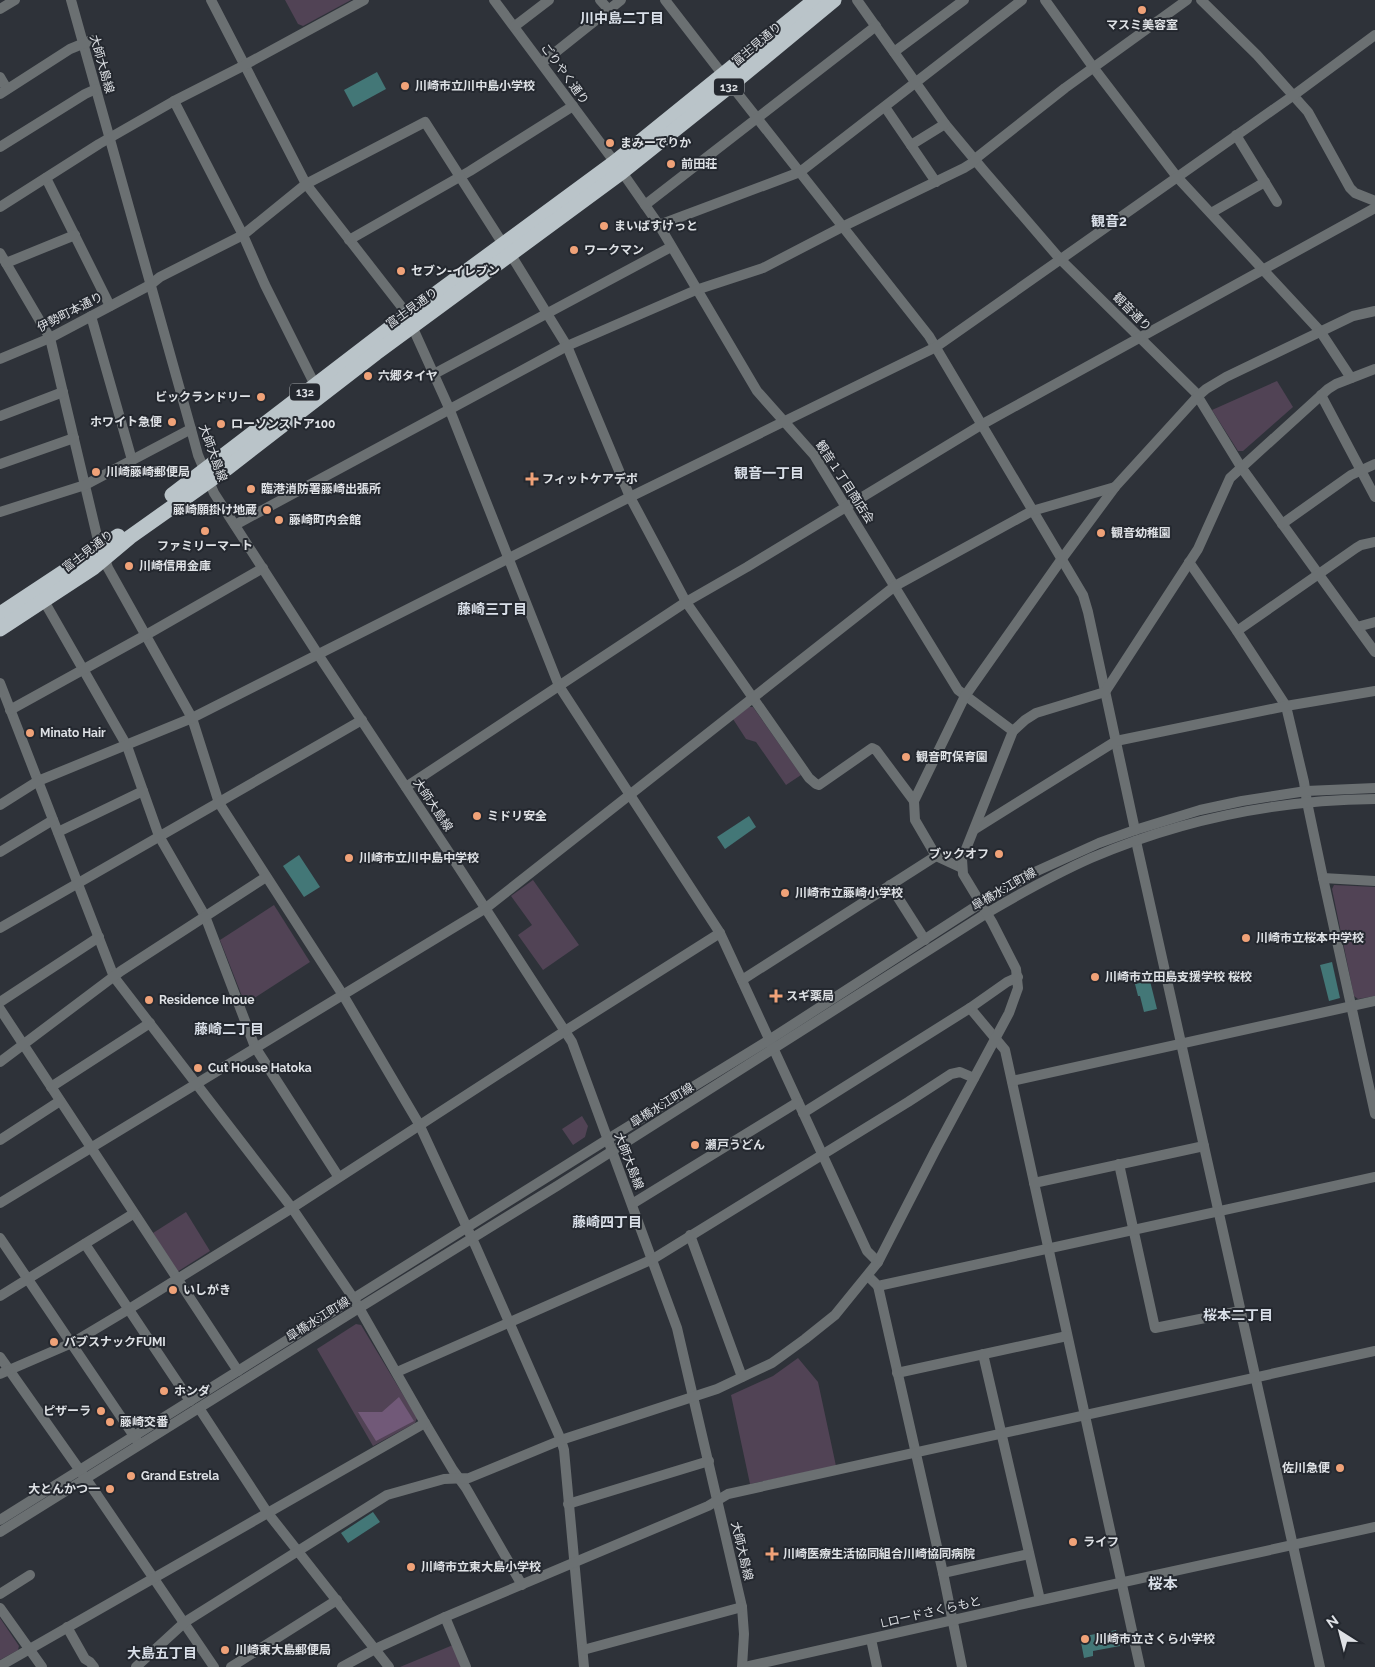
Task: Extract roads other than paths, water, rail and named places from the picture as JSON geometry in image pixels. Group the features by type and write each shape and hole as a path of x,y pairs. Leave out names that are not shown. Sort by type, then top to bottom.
{"highway":[{"name":"富士見通り","path":"727,80 815,0"},
{"name":"富士見通り","path":"206,476 226,469 410,321 619,167 727,80 834,0"},
{"name":"富士見通り","path":"0,629 44,601 102,554 206,476 315,384 410,321"},
{"name":"富士見通り","path":"0,614 102,554"}],"street":[{"path":"0,9 15,0"},
{"name":"大師大島線","path":"71,0 88,42 96,90 114,136 150,285 191,429 206,476 214,493 572,1042 653,1258 677,1328 742,1607 744,1634 743,1667"},
{"path":"211,0 306,184 401,306 410,321 449,408 559,686 720,933 866,1251 878,1262"},
{"path":"0,207 174,101 246,65 364,0"},
{"name":"ごりやく通り","path":"494,0 619,167"},
{"path":"515,26 549,0"},
{"path":"600,0 609,10"},
{"path":"542,63 621,0"},
{"path":"665,0 844,226 936,346 1083,595 1135,830"},
{"name":"観音通り","path":"857,0 945,124 1060,259 1195,392 1241,467 1375,652"},
{"path":"894,52 964,0"},
{"path":"658,225 800,172 1022,0"},
{"path":"1045,0 1093,67 1177,176 1320,331 1351,378"},
{"path":"235,525 567,346 696,290 763,268 972,163 1039,107 1187,0"},
{"path":"1201,0 1238,34 1294,95 1316,124 1350,188 1355,193 1375,201"},
{"path":"645,205 876,26"},
{"path":"0,805 38,781 192,718 630,497 936,346 1294,95 1375,35"},
{"path":"0,77 4,91 72,48 88,42"},
{"path":"0,147 88,92 96,90"},
{"path":"174,101 243,235 265,285 315,384"},
{"path":"349,240 461,177 573,106"},
{"path":"885,107 936,182"},
{"name":"伊勢町本通り","path":"0,359 50,338 150,285 160,277 243,235 306,184 425,122 461,177"},
{"path":"911,146 945,124"},
{"path":"1236,135 1277,202"},
{"name":"観音１丁目商店会","path":"619,167 671,246 757,391 786,421 814,455 958,690 1013,731"},
{"path":"461,177 567,346 630,497 686,602 809,778 816,784 824,783 872,748 876,750 914,801 916,820 936,856 962,868"},
{"path":"46,178 110,306"},
{"path":"1211,214 1265,182"},
{"path":"406,787 686,602 981,425 1375,208"},
{"path":"5,267 75,235"},
{"path":"434,374 671,246"},
{"path":"0,253 5,267 50,338 102,554 145,636 192,718 219,803 343,995 419,1124 468,1228 561,1440 564,1450 584,1667"},
{"path":"914,801 965,696 1115,487 1198,396 1226,377 1320,331 1354,316 1375,311"},
{"path":"91,316 132,460"},
{"path":"136,1667 185,1622 387,1495 444,1479 469,1478 561,1440 694,1397 772,1363 836,1315 878,1262 934,1151 1009,1013 1015,998 1018,988 1018,977 1012,958 963,874 962,868 962,859 1013,731 1036,713 1105,692 1198,549 1224,487 1230,478 1336,384 1375,369"},
{"path":"0,416 63,392"},
{"path":"1322,395 1375,497"},
{"path":"0,512 85,485 191,429"},
{"path":"0,464 74,438"},
{"path":"1282,524 1350,475 1375,464"},
{"path":"0,1203 486,908 895,586 1032,511 1115,487"},
{"path":"1237,631 1356,548 1375,542"},
{"path":"1189,562 1286,706 1375,1114"},
{"path":"10,710 145,636 263,568"},
{"path":"44,601 127,746 159,836 205,916 255,1047 338,1176"},
{"path":"1357,627 1375,622"},
{"path":"0,683 114,977 292,1208 356,1303 522,1585"},
{"path":"975,829 1116,741 1286,706 1375,691"},
{"path":"0,928 362,720"},
{"name":"皐橋水江町線","path":"0,1532 83,1475 137,1441 190,1402 356,1303 472,1238 612,1150 980,903 1037,871 1135,830 1200,810 1306,791 1375,788"},
{"path":"58,832 143,791"},
{"name":"皐橋水江町線","path":"137,1441 199,1408 468,1228 608,1139 771,1045 987,913 1045,880 1092,858 1136,841 1201,821 1307,802 1375,799"},
{"path":"0,852 53,820"},
{"path":"1136,841 1320,1667"},
{"path":"742,980 936,856"},
{"path":"0,1062 114,977 266,878"},
{"path":"1323,878 1375,881"},
{"path":"890,885 925,940"},
{"path":"4,1372 72,1343 129,1309 292,1208 338,1176 720,933"},
{"path":"0,1002 99,937"},
{"path":"803,1113 970,1008 1007,982 1018,977"},
{"path":"1012,1081 1375,1001"},
{"path":"970,1008 1005,1050 1140,1667"},
{"path":"0,1009 238,1372"},
{"path":"51,1086 150,1023"},
{"path":"1364,1058 1375,1056"},
{"path":"397,1372 653,1258 951,1074 960,1072 974,1078"},
{"path":"0,1140 60,1101"},
{"path":"632,1204 798,1102"},
{"path":"1034,1183 1204,1146"},
{"path":"1119,1164 1155,1328 1240,1311"},
{"path":"878,1286 1375,1177"},
{"path":"0,1296 133,1214"},
{"path":"690,1235 742,1377"},
{"path":"0,1238 137,1441"},
{"path":"85,1244 190,1402"},
{"path":"868,1276 878,1286 943,1573 962,1667"},
{"path":"898,1373 1067,1336"},
{"path":"342,1667 375,1649 445,1617 708,1506 728,1494 1375,1351"},
{"path":"983,1354 1040,1600"},
{"path":"0,1356 4,1372 83,1475 214,1667"},
{"path":"199,1408 267,1512 389,1667"},
{"path":"0,1666 425,1423"},
{"path":"568,1504 709,1461"},
{"name":"皐橋水江町線","path":"0,1520 83,1475"},
{"name":"Lロードさくらもと","path":"743,1667 765,1665 1040,1600 1375,1527"},
{"path":"943,1573 1029,1554"},
{"path":"0,1594 30,1575"},
{"path":"231,1667 337,1600"},
{"path":"583,1650 742,1607"},
{"path":"0,1608 42,1667"},
{"path":"445,1617 466,1667"},
{"path":"66,1627 86,1659 94,1667"},
{"path":"871,1639 877,1667"}],"place":[{"name":"マスミ美容室","path":"1142,10"},
{"name":"川崎市立川中島小学校","path":"405,86"},
{"name":"まみーでりか","path":"610,143"},
{"name":"前田荘","path":"671,164"},
{"name":"まいばすけっと","path":"604,226"},
{"name":"ワークマン","path":"574,250"},
{"name":"セブン-イレブン","path":"401,271"},
{"name":"六郷タイヤ","path":"368,376"},
{"name":"ビックランドリー","path":"261,397"},
{"name":"ホワイト急便","path":"172,422"},
{"name":"ローソンストア100","path":"221,424"},
{"name":"川崎藤崎郵便局","path":"96,472"},
{"name":"フィットケアデポ","path":"532,479"},
{"name":"臨港消防署藤崎出張所","path":"251,489"},
{"name":"藤崎願掛け地蔵","path":"267,510"},
{"name":"藤崎町内会館","path":"279,520"},
{"name":"ファミリーマート","path":"205,531"},
{"name":"観音幼稚園","path":"1101,533"},
{"name":"川崎信用金庫","path":"129,566"},
{"name":"Minato Hair","path":"30,733"},
{"name":"観音町保育園","path":"906,757"},
{"name":"ミドリ安全","path":"477,816"},
{"name":"ブックオフ","path":"999,854"},
{"name":"川崎市立川中島中学校","path":"349,858"},
{"name":"川崎市立藤崎小学校","path":"785,893"},
{"name":"川崎市立桜本中学校","path":"1246,938"},
{"name":"川崎市立田島支援学校 桜校","path":"1095,977"},
{"name":"スギ薬局","path":"776,996"},
{"name":"Residence Inoue","path":"149,1000"},
{"name":"Cut House Hatoka","path":"198,1068"},
{"name":"瀬戸うどん","path":"695,1145"},
{"name":"いしがき","path":"173,1290"},
{"name":"バブスナックFUMI","path":"54,1342"},
{"name":"ホンダ","path":"164,1391"},
{"name":"ピザーラ","path":"101,1411"},
{"name":"藤崎交番","path":"110,1422"},
{"name":"佐川急便","path":"1340,1468"},
{"name":"Grand Estrela","path":"131,1476"},
{"name":"大とんかつ一","path":"110,1489"},
{"name":"ライフ","path":"1073,1542"},
{"name":"川崎医療生活協同組合川崎協同病院","path":"772,1554"},
{"name":"川崎市立東大島小学校","path":"411,1567"},
{"name":"川崎市立さくら小学校","path":"1085,1639"},
{"name":"川崎東大島郵便局","path":"225,1650"}],"district":[{"name":"川中島二丁目","path":"622,18"},
{"name":"観音2","path":"1109,221"},
{"name":"観音一丁目","path":"769,473"},
{"name":"藤崎三丁目","path":"492,609"},
{"name":"藤崎二丁目","path":"229,1029"},
{"name":"藤崎四丁目","path":"607,1222"},
{"name":"桜本二丁目","path":"1238,1315"},
{"name":"桜本","path":"1163,1584"},
{"name":"大島五丁目","path":"162,1653"}]}
